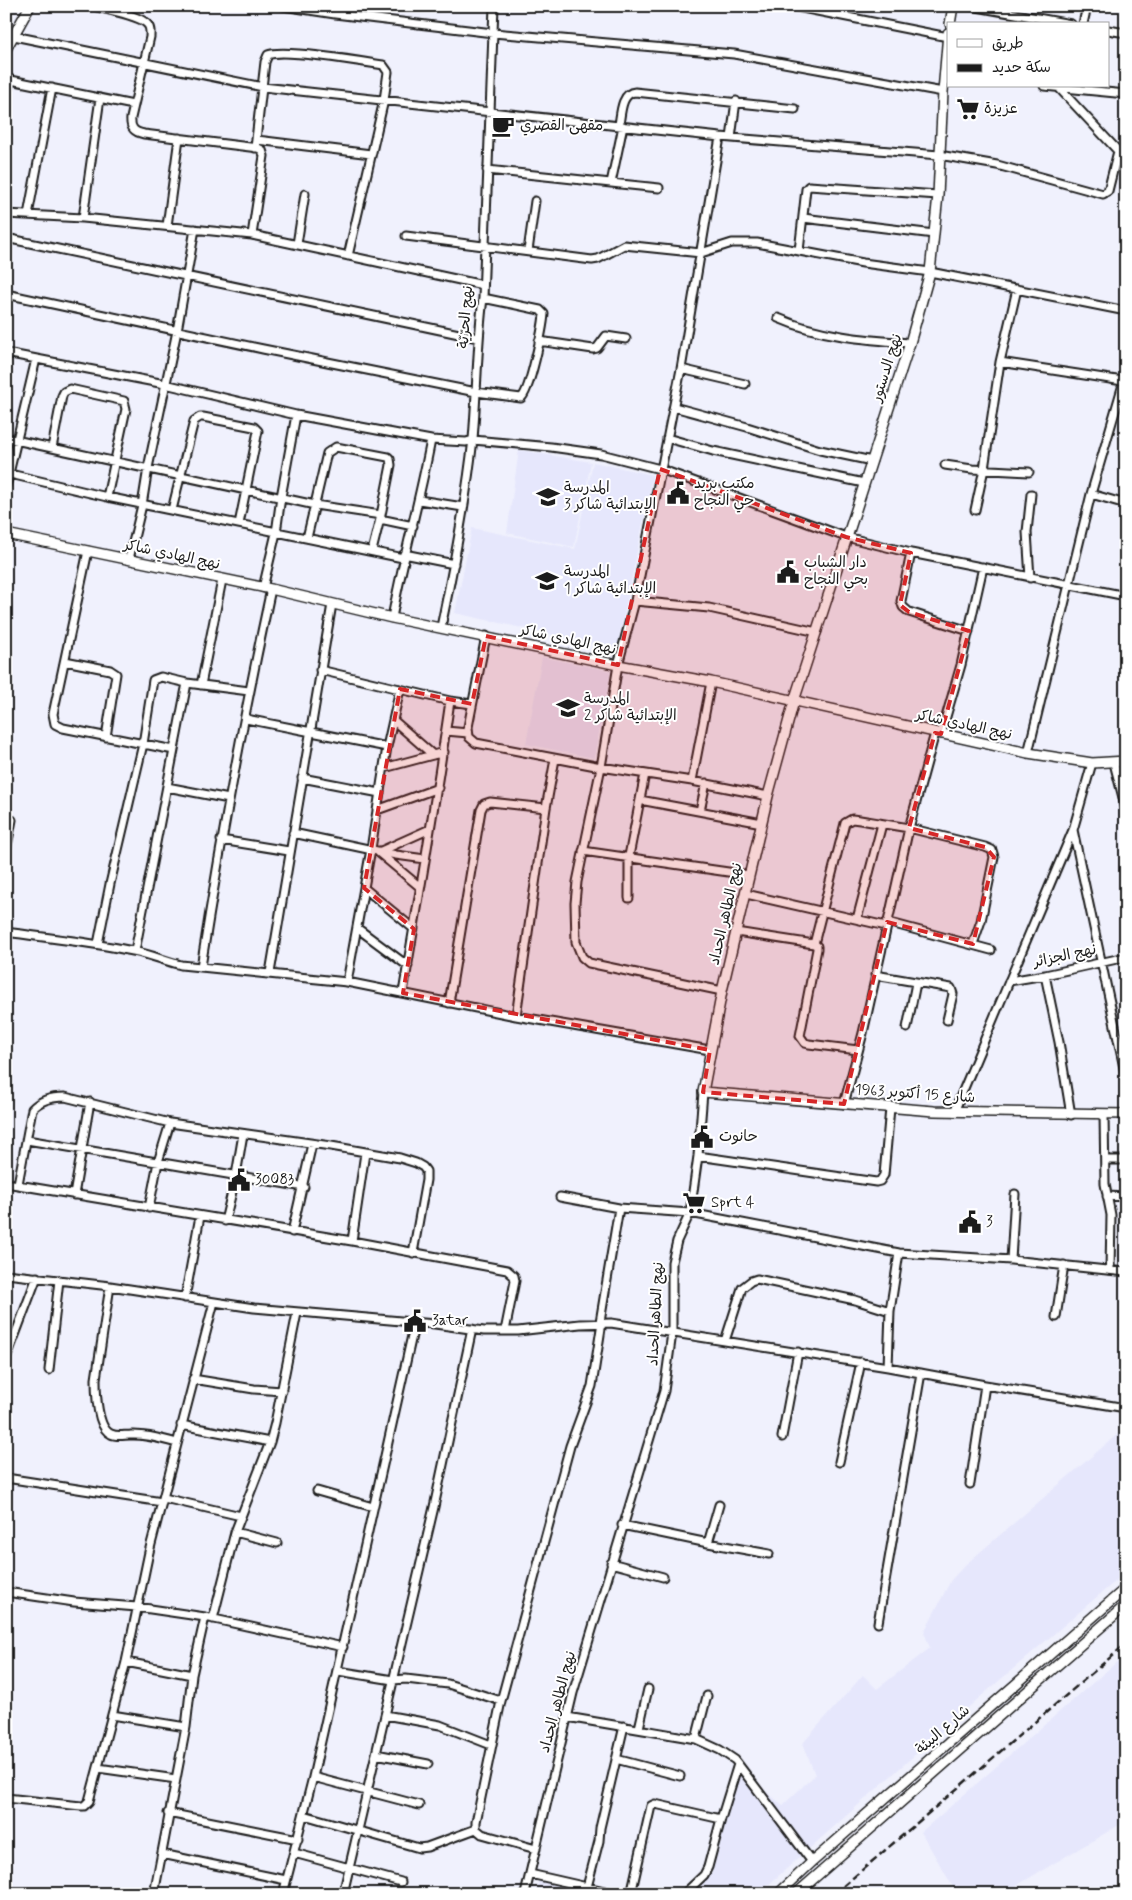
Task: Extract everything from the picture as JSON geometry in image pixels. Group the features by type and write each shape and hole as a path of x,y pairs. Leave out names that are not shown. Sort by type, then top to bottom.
{"street":[{"path":"6,49 30,6"},
{"path":"94,6 133,17 147,24 150,31 130,123 134,131 180,138 371,154"},
{"path":"283,6 493,33 734,54 943,92"},
{"name":"نهج الحرّيّة","path":"441,627 454,564 472,440 485,247 494,6"},
{"path":"792,6 947,35"},
{"path":"950,22 953,6"},
{"path":"971,6 1060,22"},
{"path":"1083,22 1087,6"},
{"path":"1110,30 1126,33"},
{"path":"14,36 143,64 263,87 720,137 939,155 1005,167 1103,194 1108,191 1118,151"},
{"path":"256,144 266,58 273,53 384,65 388,72 384,100 348,256"},
{"name":"نهج الدستور","path":"794,701 910,343 930,272 938,195 943,92 947,72"},
{"path":"6,97 8,79 133,105"},
{"path":"28,215 52,88"},
{"path":"1055,88 1126,94"},
{"path":"1060,89 1118,151 1126,153"},
{"path":"611,184 625,97 631,92 736,101 795,109"},
{"path":"83,218 100,98"},
{"path":"731,138 736,101"},
{"path":"720,137 674,407 660,469 635,601 618,665 601,767 583,851 575,903 575,928 578,949 582,957 589,963 722,991"},
{"path":"167,226 180,138"},
{"path":"252,235 264,156 262,150 256,144"},
{"path":"487,170 659,188"},
{"path":"799,251 806,189 809,186 938,195"},
{"path":"297,244 305,194"},
{"path":"528,251 535,201"},
{"path":"6,214 83,218 252,235 483,285"},
{"path":"804,218 934,234"},
{"path":"129,559 142,505 177,331 195,229"},
{"path":"406,236 592,260 629,244 701,253 720,246 743,242 863,264 930,272 1126,311"},
{"path":"6,238 478,338"},
{"path":"975,510 984,469 1000,362 1017,289"},
{"path":"6,294 476,392 518,398 524,396 540,341 544,316 542,311 482,298"},
{"path":"778,318 837,335 910,343"},
{"path":"540,341 593,349 597,348 606,336 626,339"},
{"path":"6,353 165,384 296,416 432,440 466,442 472,440 551,447 600,454 660,469 846,537 911,553 1126,596"},
{"path":"6,486 36,359"},
{"path":"1000,362 1124,377 1091,494 1028,753"},
{"path":"681,369 745,384"},
{"path":"52,448 62,396 66,390 70,389 121,400 126,404 107,497"},
{"path":"674,407 820,450 872,461"},
{"path":"201,967 221,840 246,719 281,497 296,416"},
{"path":"172,510 196,419 204,417 254,427 258,434 239,524"},
{"path":"6,438 315,505 380,517 413,526"},
{"path":"667,438 713,451 864,483"},
{"path":"392,618 404,556 420,500 432,440"},
{"path":"307,538 328,453 336,447 388,457 391,465 372,551"},
{"path":"945,465 972,469 1029,472"},
{"path":"8,473 142,505 239,524 276,534 454,564"},
{"path":"1030,578 1027,532 1031,494"},
{"path":"1091,494 1126,504"},
{"path":"420,500 463,507"},
{"name":"نهج الهادي شاكر","path":"6,534 267,589 392,618 486,636 618,665 712,682 1028,753 1092,763 1126,761"},
{"path":"88,551 53,714 55,724 174,750"},
{"path":"911,553 901,602 903,607 909,612 969,631"},
{"path":"844,1104 876,975 909,828 969,631 983,567"},
{"path":"202,685 222,580"},
{"path":"635,601 709,608 817,632"},
{"path":"270,973 332,604"},
{"path":"486,636 468,732 472,740 481,745 768,796"},
{"path":"65,661 110,670 116,674 106,736"},
{"path":"320,670 450,701 472,704"},
{"path":"98,944 143,744 153,680 161,677 187,683 249,691"},
{"path":"692,781 712,682"},
{"path":"135,951 187,683"},
{"path":"347,982 364,888 376,850 377,810 387,747 400,689"},
{"path":"403,994 444,752 450,701"},
{"name":"نهج الطاهر الحداد","path":"525,1894 567,1717 622,1525 664,1391 672,1333 671,1274 673,1251 690,1213 698,1156 703,1092 710,1050 768,796 794,701"},
{"path":"246,719 387,747"},
{"path":"393,720 433,755"},
{"path":"446,731 468,732"},
{"path":"384,768 444,752"},
{"path":"516,1016 546,808 555,759"},
{"path":"954,1112 1073,830 1092,763"},
{"path":"1114,763 1126,809"},
{"path":"629,898 629,856 645,774"},
{"path":"302,778 380,793"},
{"path":"700,811 706,784"},
{"path":"167,788 230,799"},
{"path":"377,810 438,788"},
{"path":"640,800 762,823"},
{"path":"449,1003 481,810 484,804 490,802 546,808"},
{"path":"858,1050 809,1044 802,1040 801,1031 817,947 814,944 845,822 856,819 909,828 986,847 993,852 994,857 981,921 973,944"},
{"path":"6,851 12,820"},
{"path":"857,919 882,824"},
{"path":"376,850 430,829"},
{"path":"1073,830 1126,1077"},
{"path":"293,834 425,859"},
{"path":"221,840 289,851"},
{"path":"376,850 420,887"},
{"path":"583,851 629,856 749,875"},
{"path":"364,888 414,929"},
{"path":"746,894 823,912 887,924 973,944 990,950"},
{"path":"357,928 408,966"},
{"path":"6,932 98,944 135,951 166,962 347,982 516,1016 710,1050"},
{"path":"736,932 814,944"},
{"name":"نهج الجزائر","path":"1009,981 1126,957"},
{"path":"876,975 952,988 953,994 947,1020"},
{"path":"1045,975 1058,1034 1070,1115"},
{"path":"907,1028 916,983"},
{"name":"شارع 15 أكتوبر 1963","path":"703,1092 954,1112 1070,1115 1126,1114"},
{"path":"18,1184 30,1114 34,1106 51,1098 65,1097 170,1123 416,1162 426,1171 426,1180 413,1253"},
{"path":"74,1195 90,1102"},
{"path":"698,1156 876,1182 880,1181 884,1175 890,1108"},
{"path":"1104,1114 1105,1184 1111,1215 1110,1270"},
{"path":"149,1208 158,1162 170,1123"},
{"path":"225,1221 236,1175 242,1134"},
{"path":"27,1140 304,1187"},
{"path":"292,1232 304,1187 312,1144"},
{"path":"352,1242 365,1153"},
{"path":"1106,1160 1126,1160"},
{"path":"6,1183 508,1270 515,1280 505,1331"},
{"path":"1011,1260 1015,1194"},
{"path":"1107,1196 1126,1196"},
{"path":"560,1197 619,1208 690,1213 899,1253 1011,1260 1126,1272"},
{"path":"476,1830 476,1822 501,1701 570,1446 592,1386 619,1208"},
{"path":"185,1298 200,1216"},
{"path":"888,1366 890,1311 899,1253"},
{"path":"1056,1317 1064,1265"},
{"path":"6,1274 110,1286 297,1313 415,1322 472,1329 505,1331 601,1322 888,1366 985,1386 1126,1408"},
{"path":"6,1360 37,1277"},
{"path":"724,1341 742,1288 750,1281 757,1279 868,1303 890,1311"},
{"path":"49,1370 59,1280"},
{"path":"110,1286 96,1379 96,1393 101,1418 107,1432 112,1435 138,1435 176,1443"},
{"path":"6,1798 84,1806 88,1801 126,1662 137,1607 176,1443 214,1302"},
{"path":"214,1619 235,1532 270,1442 297,1313"},
{"path":"283,1894 304,1815 338,1670 415,1322"},
{"path":"342,1894 434,1507 472,1329"},
{"path":"782,1437 798,1352"},
{"path":"839,1462 861,1362"},
{"path":"878,1623 921,1373"},
{"path":"193,1379 254,1389 282,1391"},
{"path":"970,1484 985,1386"},
{"path":"181,1425 270,1442"},
{"path":"6,1478 163,1500 241,1516"},
{"path":"317,1491 373,1506"},
{"path":"708,1544 719,1505"},
{"path":"622,1525 708,1544 769,1554"},
{"path":"235,1532 277,1544"},
{"path":"611,1563 663,1577"},
{"name":"شارع البيئة","path":"778,1894 812,1862 1126,1588"},
{"path":"6,1592 205,1617 343,1647"},
{"path":"1110,1602 1118,1612"},
{"name":"شارع البيئة","path":"796,1894 1126,1605"},
{"path":"154,1894 186,1727 192,1675 205,1617"},
{"path":"1068,1639 1076,1648"},
{"path":"126,1662 192,1675"},
{"path":"1041,1662 1048,1672"},
{"path":"338,1670 393,1680 406,1679 448,1684 501,1701"},
{"path":"638,1728 648,1688"},
{"path":"696,1739 706,1696"},
{"path":"991,1706 998,1716"},
{"path":"112,1715 186,1727"},
{"path":"385,1715 440,1725 491,1745"},
{"path":"567,1717 696,1739 729,1755 738,1764 812,1862"},
{"path":"975,1720 983,1729"},
{"path":"587,1887 624,1726"},
{"path":"376,1754 428,1764"},
{"path":"616,1759 642,1764 680,1776"},
{"path":"684,1894 707,1871 738,1764"},
{"path":"98,1768 176,1779"},
{"path":"313,1777 419,1805"},
{"path":"910,1777 918,1787"},
{"path":"632,1894 651,1806 655,1804 721,1819"},
{"path":"878,1805 886,1814"},
{"path":"168,1813 298,1839"},
{"path":"304,1815 422,1848 476,1830"},
{"path":"476,1830 482,1834 536,1849"},
{"path":"844,1834 853,1844"},
{"path":"294,1853 401,1882"},
{"path":"162,1854 286,1880"},
{"path":"530,1874 618,1894"}],"highlighted area":[{"path":"660,469 846,537 911,553 900,605 909,612 969,631 941,734 935,733 909,828 985,847 994,857 973,944 887,922 844,1104 703,1092 710,1050 403,993 414,929 364,888 400,689 472,704 486,636 618,665"}],"shaded area":[{"name":"المدرسة الإبتدائية شاكر 3","path":"519,450 591,462 574,547 507,533"},
{"name":"المدرسة الإبتدائية شاكر 1","path":"593,462 653,475 617,649 455,613 472,528 575,549"},
{"name":"المدرسة الإبتدائية شاكر 2","path":"542,657 611,671 594,758 526,744"},
{"path":"1126,1427 1126,1572 979,1698 758,1894 687,1894 712,1873 739,1771 783,1805 815,1775 803,1743 863,1675 877,1689 930,1648 924,1632 951,1580 965,1565"},
{"path":"1126,1654 1126,1821 1002,1894 957,1894 921,1832"},
{"path":"540,1878 612,1894 535,1894"}],"railway":[{"path":"834,1894 1126,1644"}],"place":[{"name":"عزيزة","path":"968,109"},
{"name":"مقهى القصري","path":"503,126"},
{"name":"مكتب بريد حي النجاح","path":"678,493"},
{"name":"المدرسة الإبتدائية شاكر 3","path":"548,497"},
{"name":"دار الشباب بحي النجاح","path":"788,572"},
{"name":"المدرسة الإبتدائية شاكر 1","path":"547,581"},
{"name":"المدرسة الإبتدائية شاكر 2","path":"568,708"},
{"name":"حانوت","path":"702,1137"},
{"name":"30083","path":"239,1180"},
{"name":"Sprt 4","path":"694,1203"},
{"name":"3","path":"970,1222"},
{"name":"3atar","path":"415,1321"}]}
